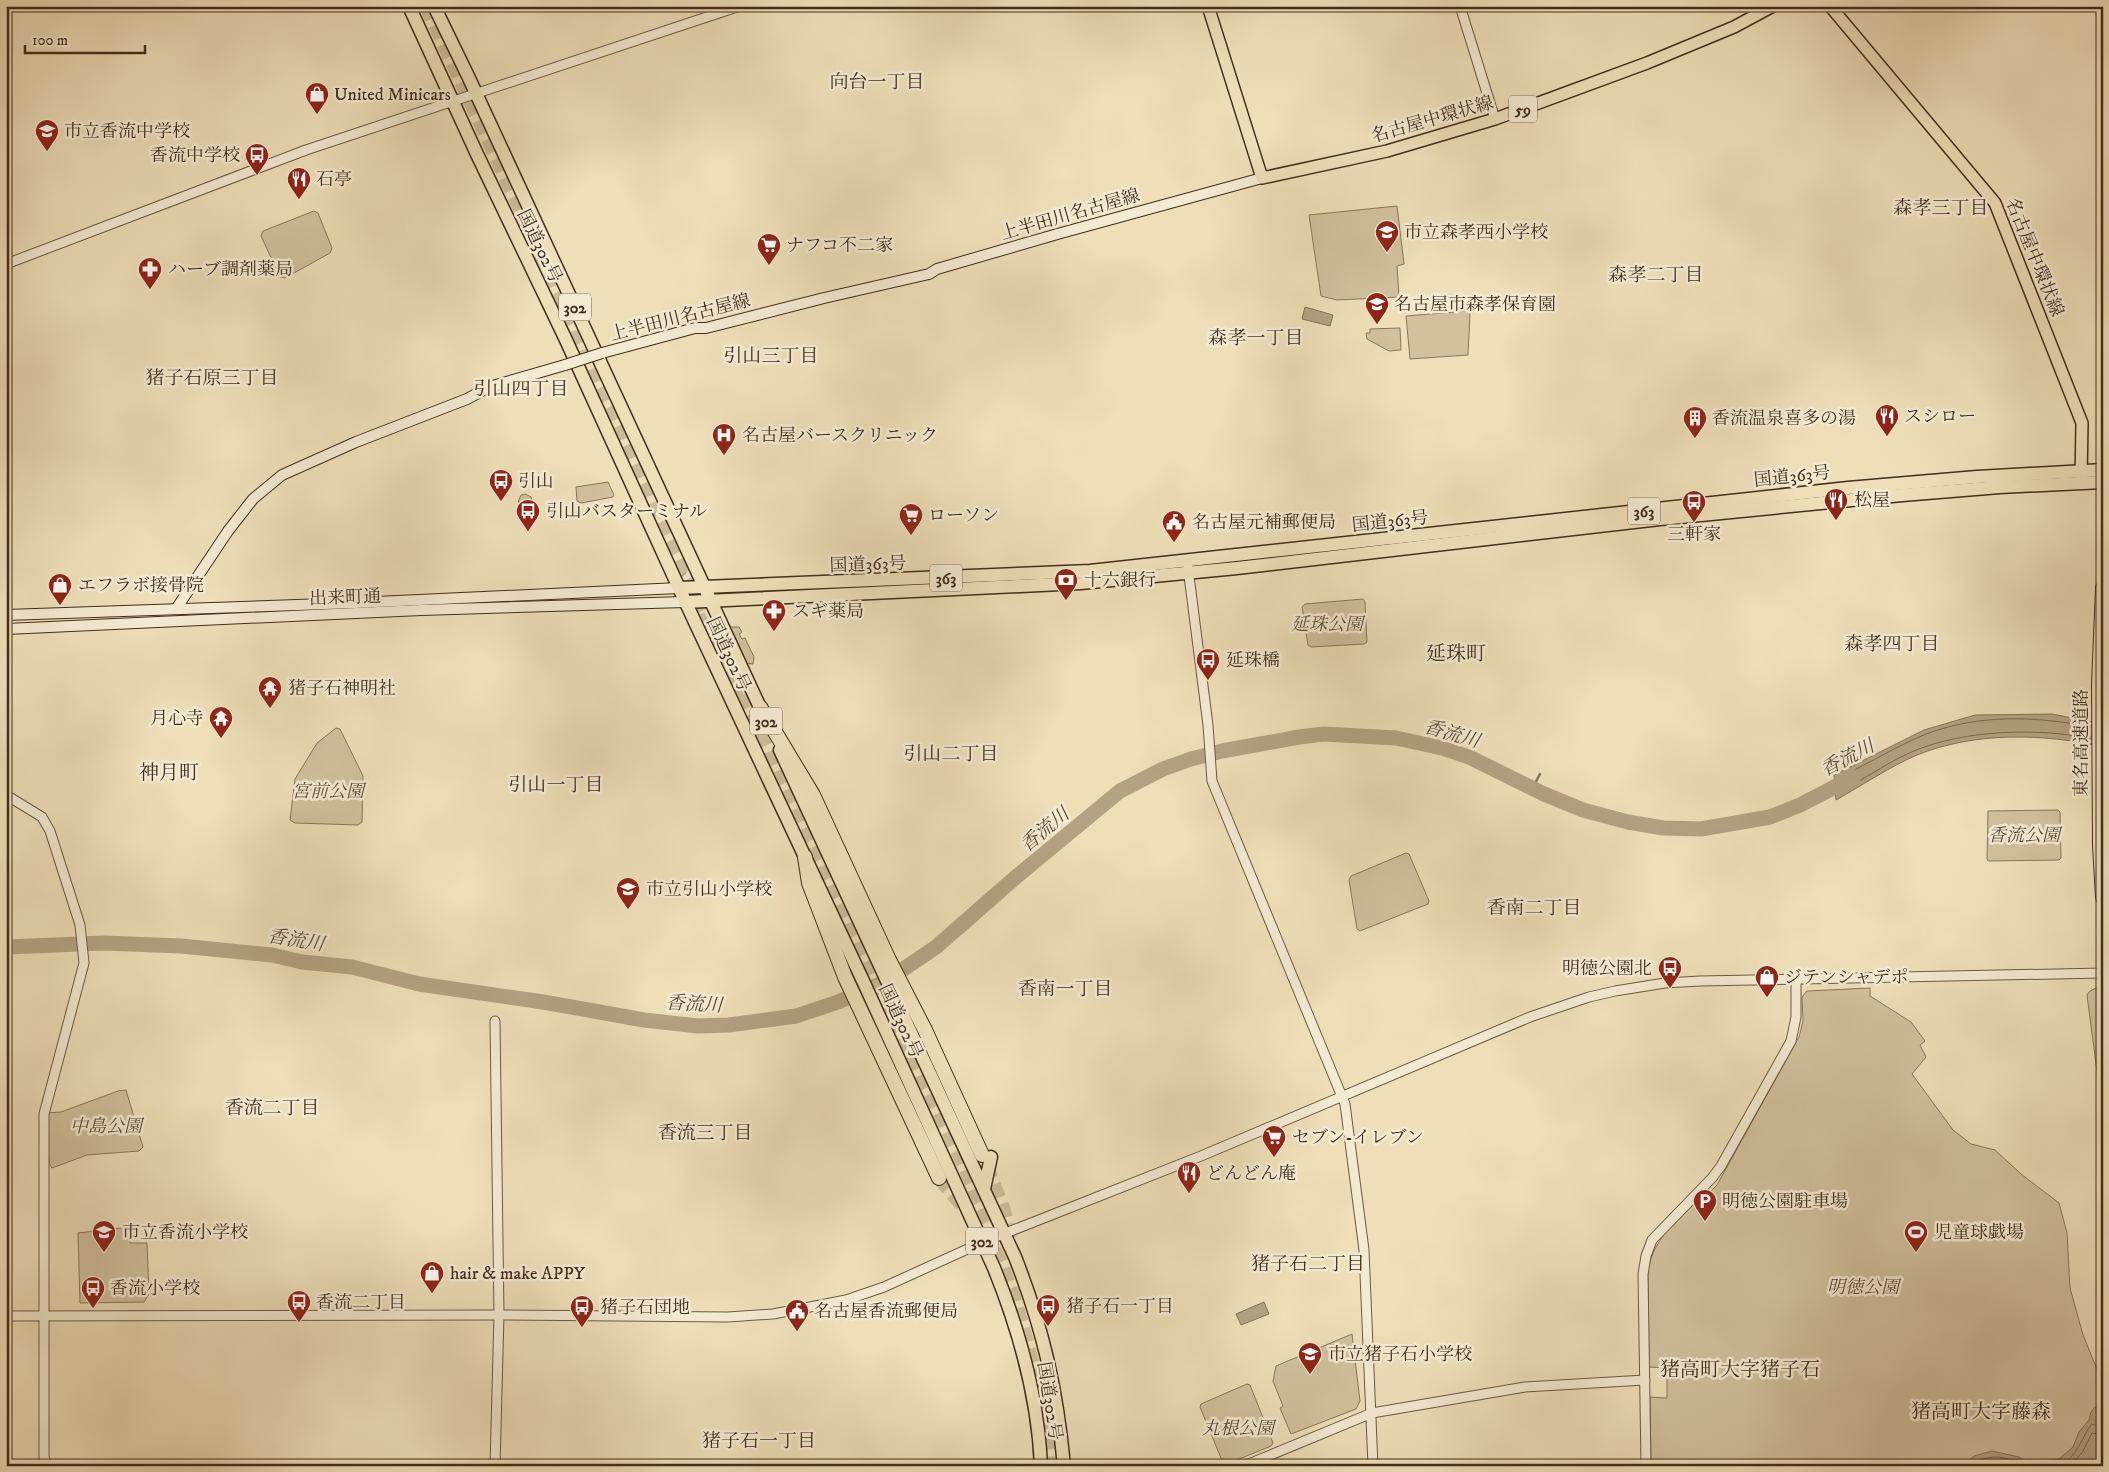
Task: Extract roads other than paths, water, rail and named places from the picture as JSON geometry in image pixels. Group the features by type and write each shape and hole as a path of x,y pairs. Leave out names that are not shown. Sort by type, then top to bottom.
{"highway":[{"name":"国道302号","path":"409,6 805,857"},
{"name":"国道302号","path":"434,6 712,600 760,708"},
{"name":"国道363号","path":"2081,477 2103,470"},
{"name":"国道363号","path":"685,602 1055,584 1848,488 1976,477 2081,477 2103,482"},
{"name":"国道363号","path":"679,588 1187,567"},
{"name":"東名高速道路","path":"2103,588 2099,684 2103,898"},
{"path":"760,708 813,795 828,841 857,874 877,920 882,943 986,1156 990,1166 985,1177 984,1190"},
{"name":"国道302号","path":"828,841 920,1053 1006,1234 1025,1283 1050,1365 1064,1466"},
{"path":"805,857 809,883 845,978 879,1032 939,1178"},
{"name":"国道302号","path":"879,1032 983,1242 1007,1300 1028,1367 1037,1417 1041,1466"},
{"path":"1025,1283 1039,1290"},
{"path":"1063,1452 1073,1441"}],"main road":[{"path":"1208,6 1262,178"},
{"name":"名古屋中環状線","path":"1262,178 1387,152 1495,119 1647,63 1734,27 1773,6"},
{"name":"名古屋中環状線","path":"1830,6 1995,203 2082,423 2081,477"},
{"name":"上半田川名古屋線","path":"176,609 228,530 253,499 282,474 356,442 467,399 489,387 602,353 695,328 706,328 824,298 930,274 937,269 1061,233 1262,178"},
{"name":"出来町通","path":"6,615 679,588"},
{"name":"出来町通","path":"6,629 421,610 685,602"}],"street":[{"path":"6,264 306,150 740,6"},
{"path":"1460,6 1495,119"},
{"path":"1187,567 1209,730 1211,773 1345,1104 1364,1250 1373,1466"},
{"path":"6,795 42,817 46,824 80,925 83,960 73,1008 44,1114 46,1316 44,1447 47,1466"},
{"path":"6,1316 499,1314 728,1317 773,1314 846,1300 884,1287 983,1242 1201,1156 1530,1017 1589,997 1665,983 2103,973"},
{"path":"1646,1466 1643,1274 1646,1256 1652,1240 1712,1178 1721,1166 1791,1040 1796,1017 1796,979"},
{"path":"495,1021 499,1314 495,1466"},
{"path":"1244,1466 1372,1413 1526,1387 1645,1380"}],"water":[{"path":"1305,307 1333,315 1330,326 1302,319"},
{"path":"2052,714 2103,724 2103,747 2080,742 2033,737 2009,737 1962,742 1939,747 1917,755 1836,800 1834,775 1924,730 1975,715"},
{"path":"1264,1302 1269,1314 1241,1325 1236,1314"},
{"path":"2103,1405 2103,1412 2098,1415 2103,1433 2103,1466 1962,1466 1974,1456 1992,1451 2019,1457 2028,1463 2059,1459 2073,1447 2079,1432 2089,1420 2091,1412 2095,1407"}],"waterway":[{"name":"香流川","path":"6,947 104,943 181,946 272,955 302,962 352,967 419,984 543,1002 644,1020 698,1026 729,1025 796,1016 838,1002 883,983 936,947 1016,877 1120,791 1163,769 1222,751 1324,734 1396,738 1442,748 1469,757 1544,794 1583,810 1628,822 1663,828 1701,829 1770,817 1800,805 1854,777"},
{"path":"1533,787 1540,774"}],"tunnel":[{"path":"426,6 576,330 677,555 705,612"},
{"path":"698,615 742,708"},
{"path":"744,694 999,1241"},
{"path":"986,1165 1004,1210 1012,1244"},
{"path":"939,1178 965,1209"},
{"path":"967,1193 1008,1281 1022,1326 1037,1388"},
{"path":"1043,1373 1050,1415 1054,1466"}],"place":[{"name":"United Minicars","path":"317,115"},
{"name":"市立香流中学校","path":"47,152"},
{"name":"香流中学校","path":"257,176"},
{"name":"石亭","path":"299,200"},
{"name":"市立森孝西小学校","path":"1387,253"},
{"name":"ナフコ不二家","path":"769,266"},
{"name":"ハーブ調剤薬局","path":"150,290"},
{"name":"名古屋市森孝保育園","path":"1377,325"},
{"name":"スシロー","path":"1887,437"},
{"name":"香流温泉喜多の湯","path":"1695,439"},
{"name":"名古屋バースクリニック","path":"724,456"},
{"name":"引山","path":"501,502"},
{"name":"松屋","path":"1836,521"},
{"name":"三軒家","path":"1694,523"},
{"name":"引山バスターミナル","path":"528,532"},
{"name":"ローソン","path":"911,536"},
{"name":"名古屋元補郵便局","path":"1174,543"},
{"name":"十六銀行","path":"1066,601"},
{"name":"エフラボ接骨院","path":"60,606"},
{"name":"スギ薬局","path":"774,632"},
{"name":"延珠橋","path":"1208,681"},
{"name":"猪子石神明社","path":"270,709"},
{"name":"月心寺","path":"221,739"},
{"name":"市立引山小学校","path":"628,910"},
{"name":"明徳公園北","path":"1670,989"},
{"name":"ジテンシャデポ","path":"1767,998"},
{"name":"セブン-イレブン","path":"1274,1158"},
{"name":"どんどん庵","path":"1189,1194"},
{"name":"明徳公園駐車場","path":"1705,1222"},
{"name":"市立香流小学校","path":"104,1253"},
{"name":"児童球戯場","path":"1916,1253"},
{"name":"hair & make APPY","path":"432,1294"},
{"name":"香流小学校","path":"93,1309"},
{"name":"香流二丁目","path":"299,1323"},
{"name":"猪子石一丁目","path":"1048,1327"},
{"name":"猪子石団地","path":"582,1328"},
{"name":"名古屋香流郵便局","path":"797,1332"},
{"name":"市立猪子石小学校","path":"1310,1375"}],"district":[{"name":"向台一丁目","path":"877,81"},
{"name":"森孝三丁目","path":"1941,207"},
{"name":"森孝二丁目","path":"1656,274"},
{"name":"森孝一丁目","path":"1256,337"},
{"name":"引山三丁目","path":"771,355"},
{"name":"猪子石原三丁目","path":"212,377"},
{"name":"引山四丁目","path":"521,388"},
{"name":"森孝四丁目","path":"1892,643"},
{"name":"延珠町","path":"1456,653"},
{"name":"引山二丁目","path":"951,753"},
{"name":"神月町","path":"169,772"},
{"name":"引山一丁目","path":"556,784"},
{"name":"香南二丁目","path":"1534,907"},
{"name":"香南一丁目","path":"1065,988"},
{"name":"香流二丁目","path":"272,1107"},
{"name":"香流三丁目","path":"705,1132"},
{"name":"猪子石二丁目","path":"1308,1263"},
{"name":"猪高町大字猪子石","path":"1740,1369"},
{"name":"猪高町大字藤森","path":"1981,1411"},
{"name":"猪子石一丁目","path":"759,1440"}],"park label":[{"name":"延珠公園","path":"1327,624"},
{"name":"宮前公園","path":"328,791"},
{"name":"香流公園","path":"2024,835"},
{"name":"中島公園","path":"106,1126"},
{"name":"明徳公園","path":"1863,1287"},
{"name":"丸根公園","path":"1238,1428"}]}
